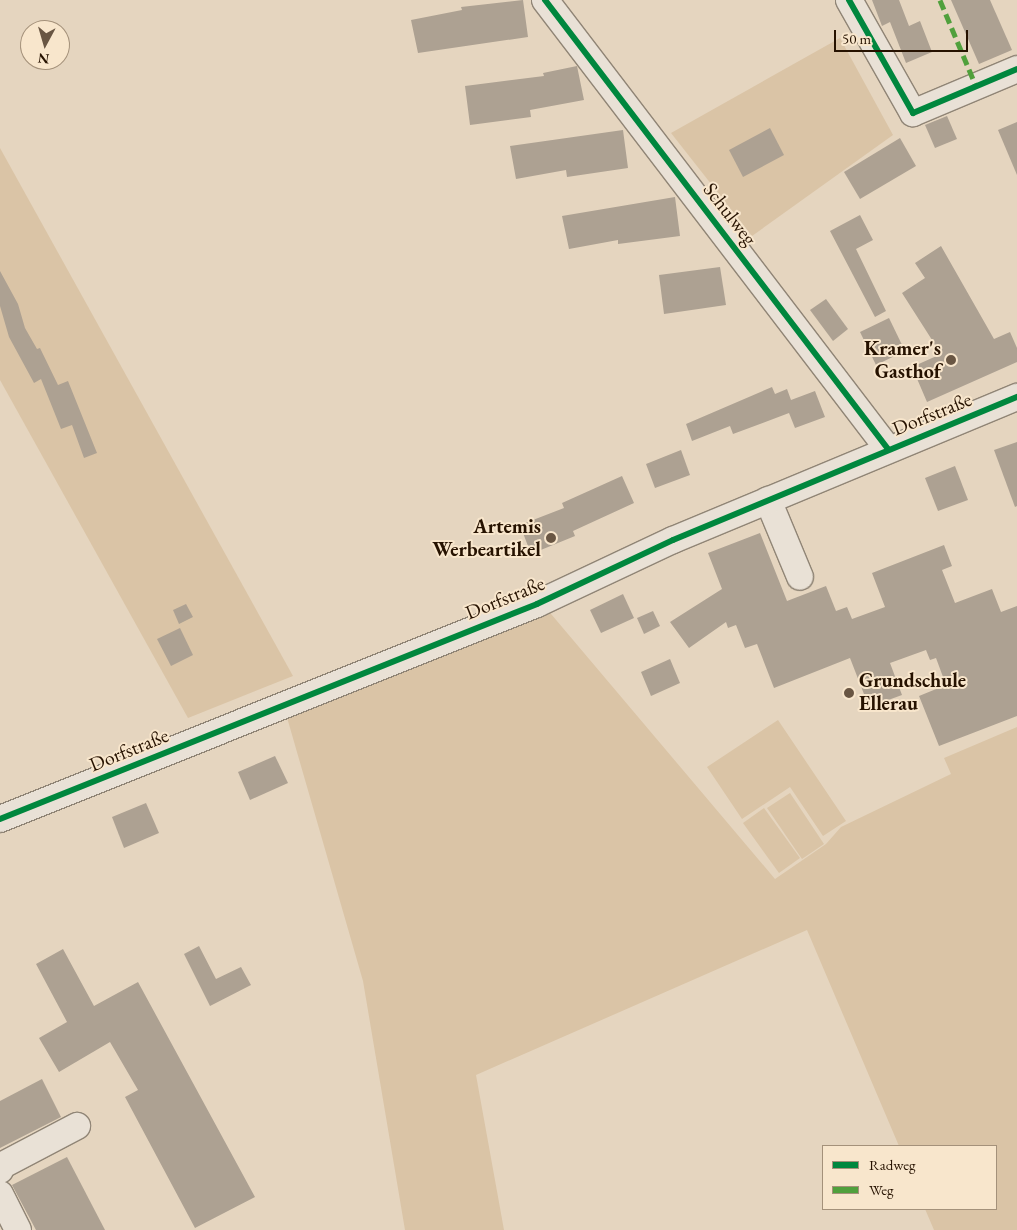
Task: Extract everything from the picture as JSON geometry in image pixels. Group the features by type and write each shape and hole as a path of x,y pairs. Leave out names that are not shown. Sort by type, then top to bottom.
{"street":[{"name":"Schulweg","path":"545,0 888,449"},
{"path":"849,0 913,113 1017,69"},
{"name":"Dorfstraße","path":"0,819 537,604 673,540 1017,396"},
{"path":"768,500 800,577"},
{"path":"0,1170 1,1166 77,1126"},
{"path":"0,1194 18,1230"}],"shaded area":[{"path":"840,38 893,135 752,236 671,133"},
{"path":"0,148 293,676 188,718 0,380"},
{"path":"546,608 775,879 826,844 841,827 951,774 944,758 1017,727 1017,1230 934,1230 925,1210 997,1210 997,1145 899,1145 807,930 476,1075 504,1230 405,1230 363,981 286,714"},
{"path":"778,720 846,821 823,836 790,787 742,819 707,767"},
{"path":"790,793 824,844 802,859 767,808"},
{"path":"764,808 800,858 779,873 743,823"}],"building":[{"path":"523,0 528,37 418,53 411,20 462,10 461,7"},
{"path":"872,0 899,0 909,26 920,21 932,52 906,63 890,22 882,26"},
{"path":"951,0 990,0 1012,50 979,64"},
{"path":"577,66 584,100 530,110 531,117 470,125 465,86 544,76 543,73"},
{"path":"947,116 957,139 935,148 925,125"},
{"path":"1017,122 1017,175 998,130"},
{"path":"770,128 784,155 743,177 729,150"},
{"path":"623,130 628,168 567,177 566,170 516,179 510,146"},
{"path":"900,138 916,166 860,199 844,172"},
{"path":"675,197 680,236 618,244 618,240 569,249 562,216"},
{"path":"860,215 873,240 856,249 886,311 875,317 830,231"},
{"path":"941,246 994,339 1010,332 1017,348 1017,362 927,402 912,367 941,354 902,293 925,278 915,263"},
{"path":"720,267 726,305 664,314 659,275"},
{"path":"0,271 18,304 25,328 37,349 40,348 58,385 68,381 97,453 84,458 72,425 61,429 41,379 34,383 9,337 0,306"},
{"path":"826,299 848,329 833,341 810,310"},
{"path":"889,318 905,351 876,365 860,332"},
{"path":"772,387 775,394 787,389 791,400 815,391 825,417 795,428 789,413 733,434 730,426 692,441 686,424"},
{"path":"1017,442 1017,506 1015,507 994,450"},
{"path":"681,450 690,475 655,488 646,464"},
{"path":"955,466 968,500 938,511 925,478"},
{"path":"622,476 634,503 573,531 575,536 531,554 520,525 564,508 562,503"},
{"path":"760,533 787,601 826,586 836,611 847,607 852,619 885,607 872,573 944,545 952,566 942,570 955,603 992,589 1001,612 1017,606 1017,716 939,746 919,696 946,685 936,658 930,660 926,650 890,663 902,695 869,707 850,658 774,688 757,644 745,648 736,625 728,628 726,622 689,648 670,622 722,589 708,553"},
{"path":"623,594 634,618 601,633 590,610"},
{"path":"186,604 193,617 179,624 173,610"},
{"path":"653,611 660,626 644,634 637,618"},
{"path":"180,628 193,655 171,666 157,639"},
{"path":"670,659 680,683 651,696 641,672"},
{"path":"275,756 288,783 250,800 238,772"},
{"path":"146,803 159,833 124,848 112,817"},
{"path":"199,946 216,979 241,967 251,985 210,1006 184,954"},
{"path":"63,949 94,1006 138,982 255,1197 195,1228 125,1097 138,1090 110,1042 59,1072 39,1038 67,1022 36,964"},
{"path":"42,1079 61,1117 0,1148 0,1101"},
{"path":"67,1157 105,1230 36,1230 12,1185"}],"marked path":[{"path":"940,0 976,86"}],"cycle path":[{"path":"545,0 888,449"},
{"path":"849,0 913,113 1017,69"},
{"path":"0,819 537,604 673,540 1017,397"}],"place":[{"name":"Kramer's Gasthof","path":"951,360"},
{"name":"Artemis Werbeartikel","path":"551,538"},
{"name":"Grundschule Ellerau","path":"849,693"}]}
